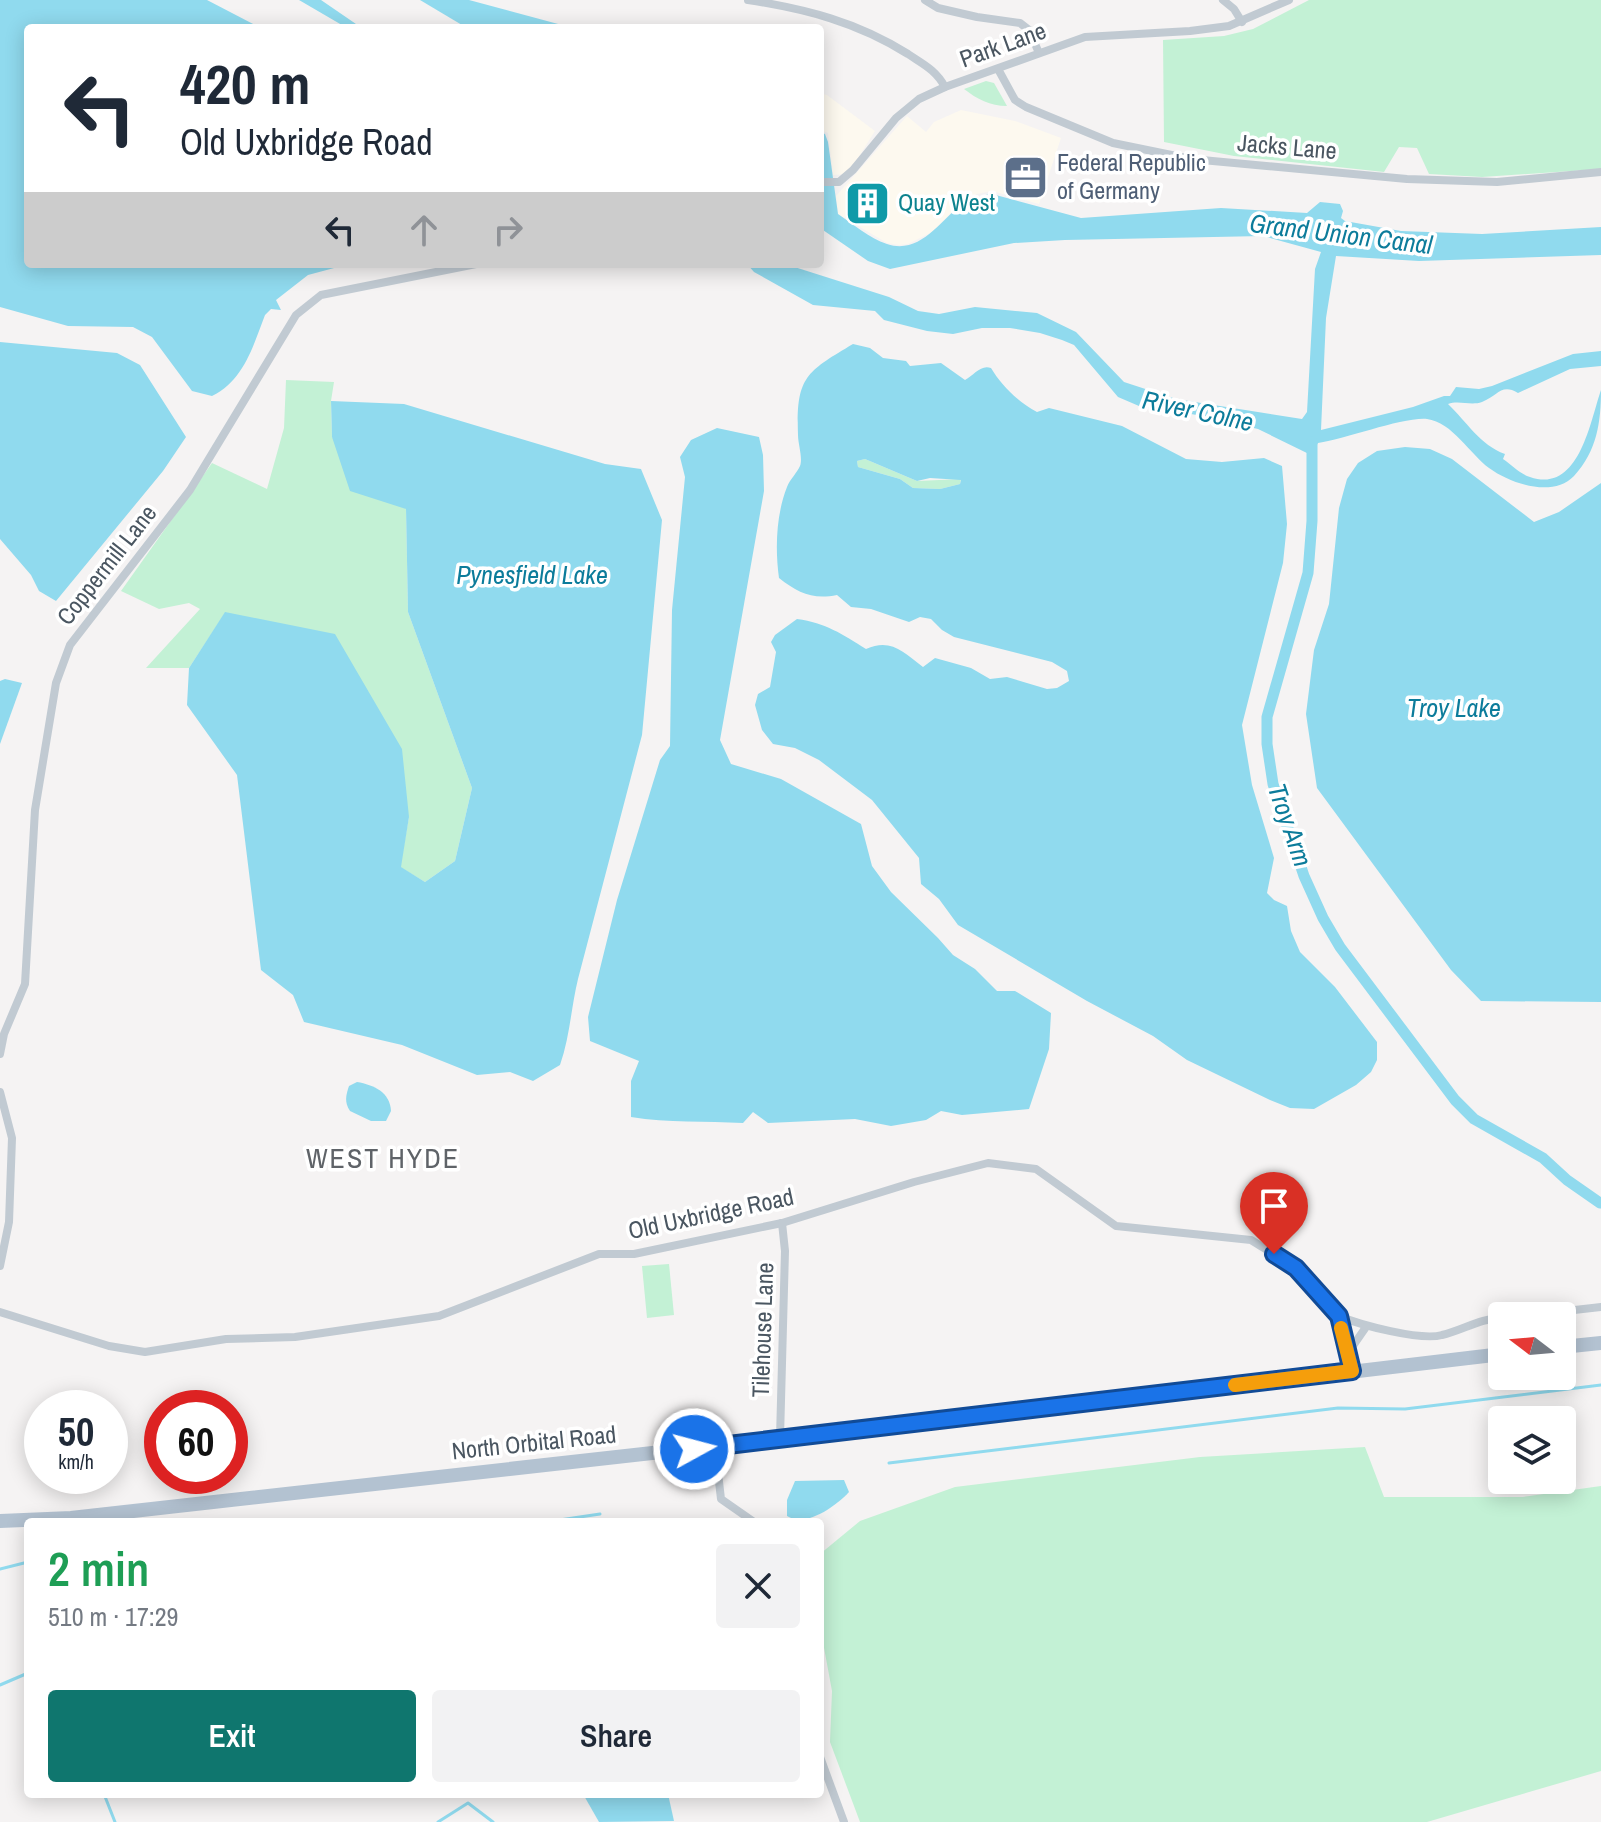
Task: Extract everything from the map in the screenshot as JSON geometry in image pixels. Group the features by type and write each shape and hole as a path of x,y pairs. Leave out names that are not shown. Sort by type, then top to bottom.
{"main road":[{"path":"1576,1346 1601,1343"},
{"name":"North Orbital Road","path":"71,1518 446,1474 715,1447 1488,1356"},
{"name":"North Orbital Road","path":"0,1521 24,1520"}],"street":[{"path":"748,0 799,8 855,26 888,42 934,71 945,87"},
{"path":"925,0 938,8 1020,23 1029,30 1039,53"},
{"path":"1223,0 1234,9 1242,22"},
{"name":"Park Lane","path":"824,182 839,182 853,170 896,118 919,99 945,87 1085,37 1199,30 1242,22 1289,0"},
{"name":"Jacks Lane","path":"998,69 1015,100 1026,107 1113,143 1191,159 1407,179 1497,182 1601,172"},
{"name":"Coppermill Lane","path":"0,1054 4,1034 25,984 35,810 56,683 70,645 190,490 296,315 321,295 456,268"},
{"path":"0,1092 10,1124 12,1147 9,1222 0,1266"},
{"name":"Old Uxbridge Road","path":"0,1312 132,1351 163,1351 226,1339 295,1337 439,1316 599,1254 634,1254 782,1223 988,1163 1036,1169 1116,1226 1251,1240 1296,1268 1339,1316 1352,1371"},
{"name":"Tilehouse Lane","path":"780,1438 785,1237 782,1223"},
{"path":"1576,1310 1601,1307"},
{"path":"1339,1316 1366,1327 1438,1336 1488,1319"},
{"path":"1348,1353 1366,1327"},
{"path":"715,1447 721,1499 748,1518"},
{"path":"824,1768 844,1822"}],"shaded area":[{"path":"824,94 875,131 848,174 833,175 828,133 824,132"},
{"path":"961,110 1015,121 1061,138 1039,204 992,191 977,194 962,202 932,232 899,245 887,243 838,214 836,196 907,116 926,132 934,122"}],"green space":[{"path":"1309,0 1601,0 1601,169 1482,177 1429,174 1417,148 1399,147 1384,172 1234,156 1164,142 1163,40 1224,36 1253,29"},
{"path":"986,81 994,83 1007,106 984,101 964,89"},
{"path":"286,380 334,382 332,437 406,509 408,612 472,788 455,861 425,882 400,867 409,817 225,613 189,668 146,668 200,609 189,603 159,609 121,591 212,463 267,489 284,428"},
{"path":"865,459 917,481 961,479 960,484 940,489 913,488 900,479 858,467 857,461"},
{"path":"669,1264 674,1315 647,1318 642,1266"},
{"path":"1365,1447 1384,1497 1523,1497 1576,1494 1576,1490 1601,1486 1601,1771 1427,1822 860,1822 830,1742 832,1691 824,1648 824,1551 860,1521 955,1487 1200,1457"}],"water":[{"path":"0,0 207,0 253,24 24,24 24,268 334,268 308,275 276,300 281,310 271,309 265,315 240,372 212,396 192,391 152,337 133,327 68,326 0,307"},
{"path":"299,0 321,0 356,24 340,24"},
{"path":"420,0 469,0 558,24 460,24"},
{"path":"824,134 828,142 838,214 874,238 899,246 919,241 966,202 992,194 1081,218 1221,208 1307,213 1320,202 1340,204 1343,211 1341,218 1345,221 1401,231 1482,234 1601,227 1601,255 1419,261 1336,256 1326,318 1321,430 1450,396 1456,387 1479,389 1492,386 1573,354 1601,351 1601,366 1570,369 1518,393 1503,390 1478,403 1448,404 1481,439 1505,454 1503,459 1530,477 1547,479 1560,475 1571,465 1587,436 1601,390 1599,425 1593,446 1582,466 1565,483 1555,486 1532,486 1498,474 1453,432 1427,419 1404,421 1318,443 1311,455 1258,429 1139,406 1118,397 1074,345 1062,340 1010,328 982,328 953,334 927,331 884,320 875,311 813,305 750,268 798,268 889,297 918,311 939,314 975,307 1037,313 1076,332 1124,382 1176,399 1302,419 1307,412 1315,269 1321,252 1263,236 1014,243 890,269 868,261 824,231"},
{"path":"0,342 117,353 140,365 186,437 163,471 56,601 39,591 31,575 0,539"},
{"path":"853,344 870,348 883,358 906,361 910,366 941,363 965,380 981,369 991,368 1011,393 1037,412 1049,408 1122,426 1186,459 1222,462 1264,458 1282,466 1287,524 1283,563 1242,725 1252,785 1274,858 1267,893 1287,906 1291,931 1300,952 1335,987 1377,1042 1377,1060 1371,1072 1356,1085 1314,1109 1290,1108 1270,1100 1187,1060 1153,1036 958,925 939,899 921,884 919,858 872,800 819,760 795,748 773,744 762,730 755,705 758,694 770,687 776,652 771,642 775,635 797,619 825,626 866,649 883,645 896,648 923,667 935,658 971,668 990,679 1007,677 1047,689 1057,688 1069,681 1067,671 1052,662 954,637 931,619 920,617 909,622 871,609 851,607 837,595 820,597 806,594 779,578 777,544 781,509 787,487 801,463 798,416 802,388 814,370","holes":["865,459 917,481 930,478 961,480 960,484 940,489 913,488 900,479 858,467 857,461"]},
{"name":"Pynesfield Lake","path":"331,401 404,404 605,464 641,469 662,520 642,735 578,979 560,1065 533,1081 510,1072 477,1075 402,1045 304,1022 293,995 261,970 237,775 187,705 189,668 225,612 335,634 402,749 409,817 401,867 425,882 455,861 472,788 408,612 406,509 350,491 332,437"},
{"path":"717,428 759,437 764,491 720,740 731,764 781,779 861,824 872,866 891,892 953,955 975,969 997,991 1015,991 1051,1013 1049,1049 1029,1109 962,1115 941,1111 926,1120 891,1126 855,1119 768,1123 753,1112 743,1123 631,1117 631,1081 639,1061 590,1041 588,1017 617,900 660,760 670,746 672,610 685,477 680,457 691,440"},
{"name":"Troy Lake","path":"1405,447 1430,449 1452,459 1534,522 1559,512 1601,483 1601,1002 1481,1001 1451,970 1317,788 1306,714 1314,650 1329,604 1339,508 1347,479 1358,463 1377,451"},
{"path":"5,679 22,683 0,744 0,681"},
{"path":"357,1082 375,1087 388,1099 391,1111 386,1121 371,1121 350,1111 346,1102 347,1092 349,1086"},
{"path":"844,1480 849,1492 820,1514 792,1518 787,1516 787,1500 795,1481"},
{"path":"585,1798 669,1798 674,1821 599,1822"}],"waterway":[{"name":"Troy Arm","path":"1312,442 1312,521 1308,573 1267,717 1267,744 1273,784 1304,876 1340,947 1455,1100 1474,1119 1543,1158 1600,1203"},
{"path":"889,1463 1338,1408 1405,1409 1601,1385"},
{"path":"573,1518 600,1514"},
{"path":"0,1569 24,1563"},
{"path":"0,1685 24,1675"},
{"path":"106,1798 115,1822"},
{"path":"438,1822 468,1803 493,1822"}],"slow traffic":[{"path":"1235,1385 1352,1371 1341,1328"}],"place":[{"name":"Federal Republic of Germany","path":"1026,177"},
{"name":"Quay West","path":"867,203"}],"district":[{"name":"WEST HYDE","path":"383,1158"}],"route":[{"path":"694,1449 1352,1371 1339,1316 1296,1268 1274,1254"}],"water label":[{"name":"Grand Union Canal","path":"1341,234"},
{"name":"River Colne","path":"1198,411"}]}
